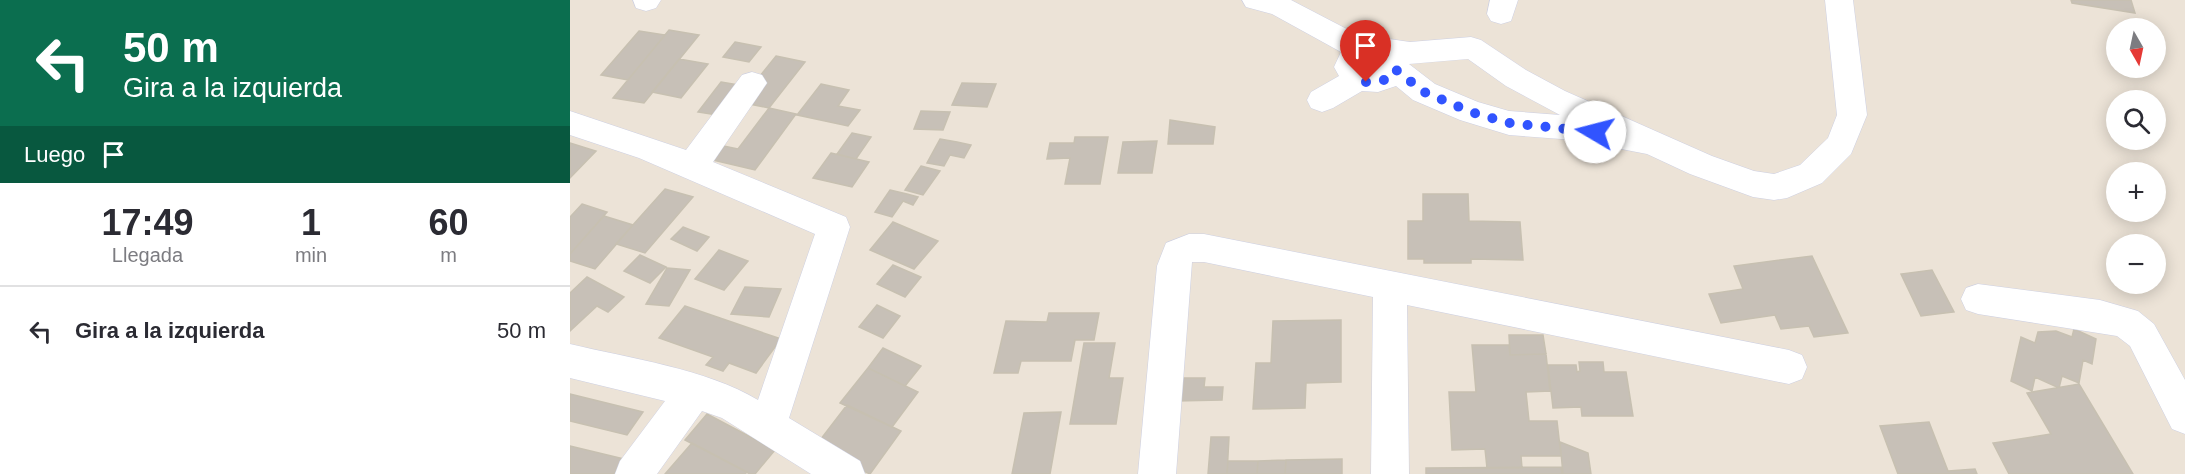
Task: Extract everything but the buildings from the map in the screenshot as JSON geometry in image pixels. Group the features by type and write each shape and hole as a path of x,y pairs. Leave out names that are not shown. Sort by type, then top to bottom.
{"street":[{"path":"1256,0 1281,7 1381,56 1424,92 1471,112 1509,123 1575,128 1652,143"},
{"path":"1381,56 1384,80 1366,82 1358,79 1348,67 1354,54 1381,56 1470,48 1554,99 1701,165 1753,184 1774,187 1787,185 1811,174 1840,145 1852,115 1839,0"},
{"path":"1322,100 1358,79"},
{"path":"692,166 752,83"},
{"path":"570,123 650,149 834,227 768,426"},
{"path":"1157,474 1174,266 1178,253 1188,248 1204,248 1789,367"},
{"path":"1390,286 1390,474"},
{"path":"1978,299 2100,316 2126,322 2142,335 2185,416"},
{"path":"570,361 695,391 734,405 846,474"},
{"path":"633,474 695,391"}],"route":[{"path":"1366,82 1384,80 1395,69 1424,92 1471,112 1509,123 1575,128 1595,132"}]}
